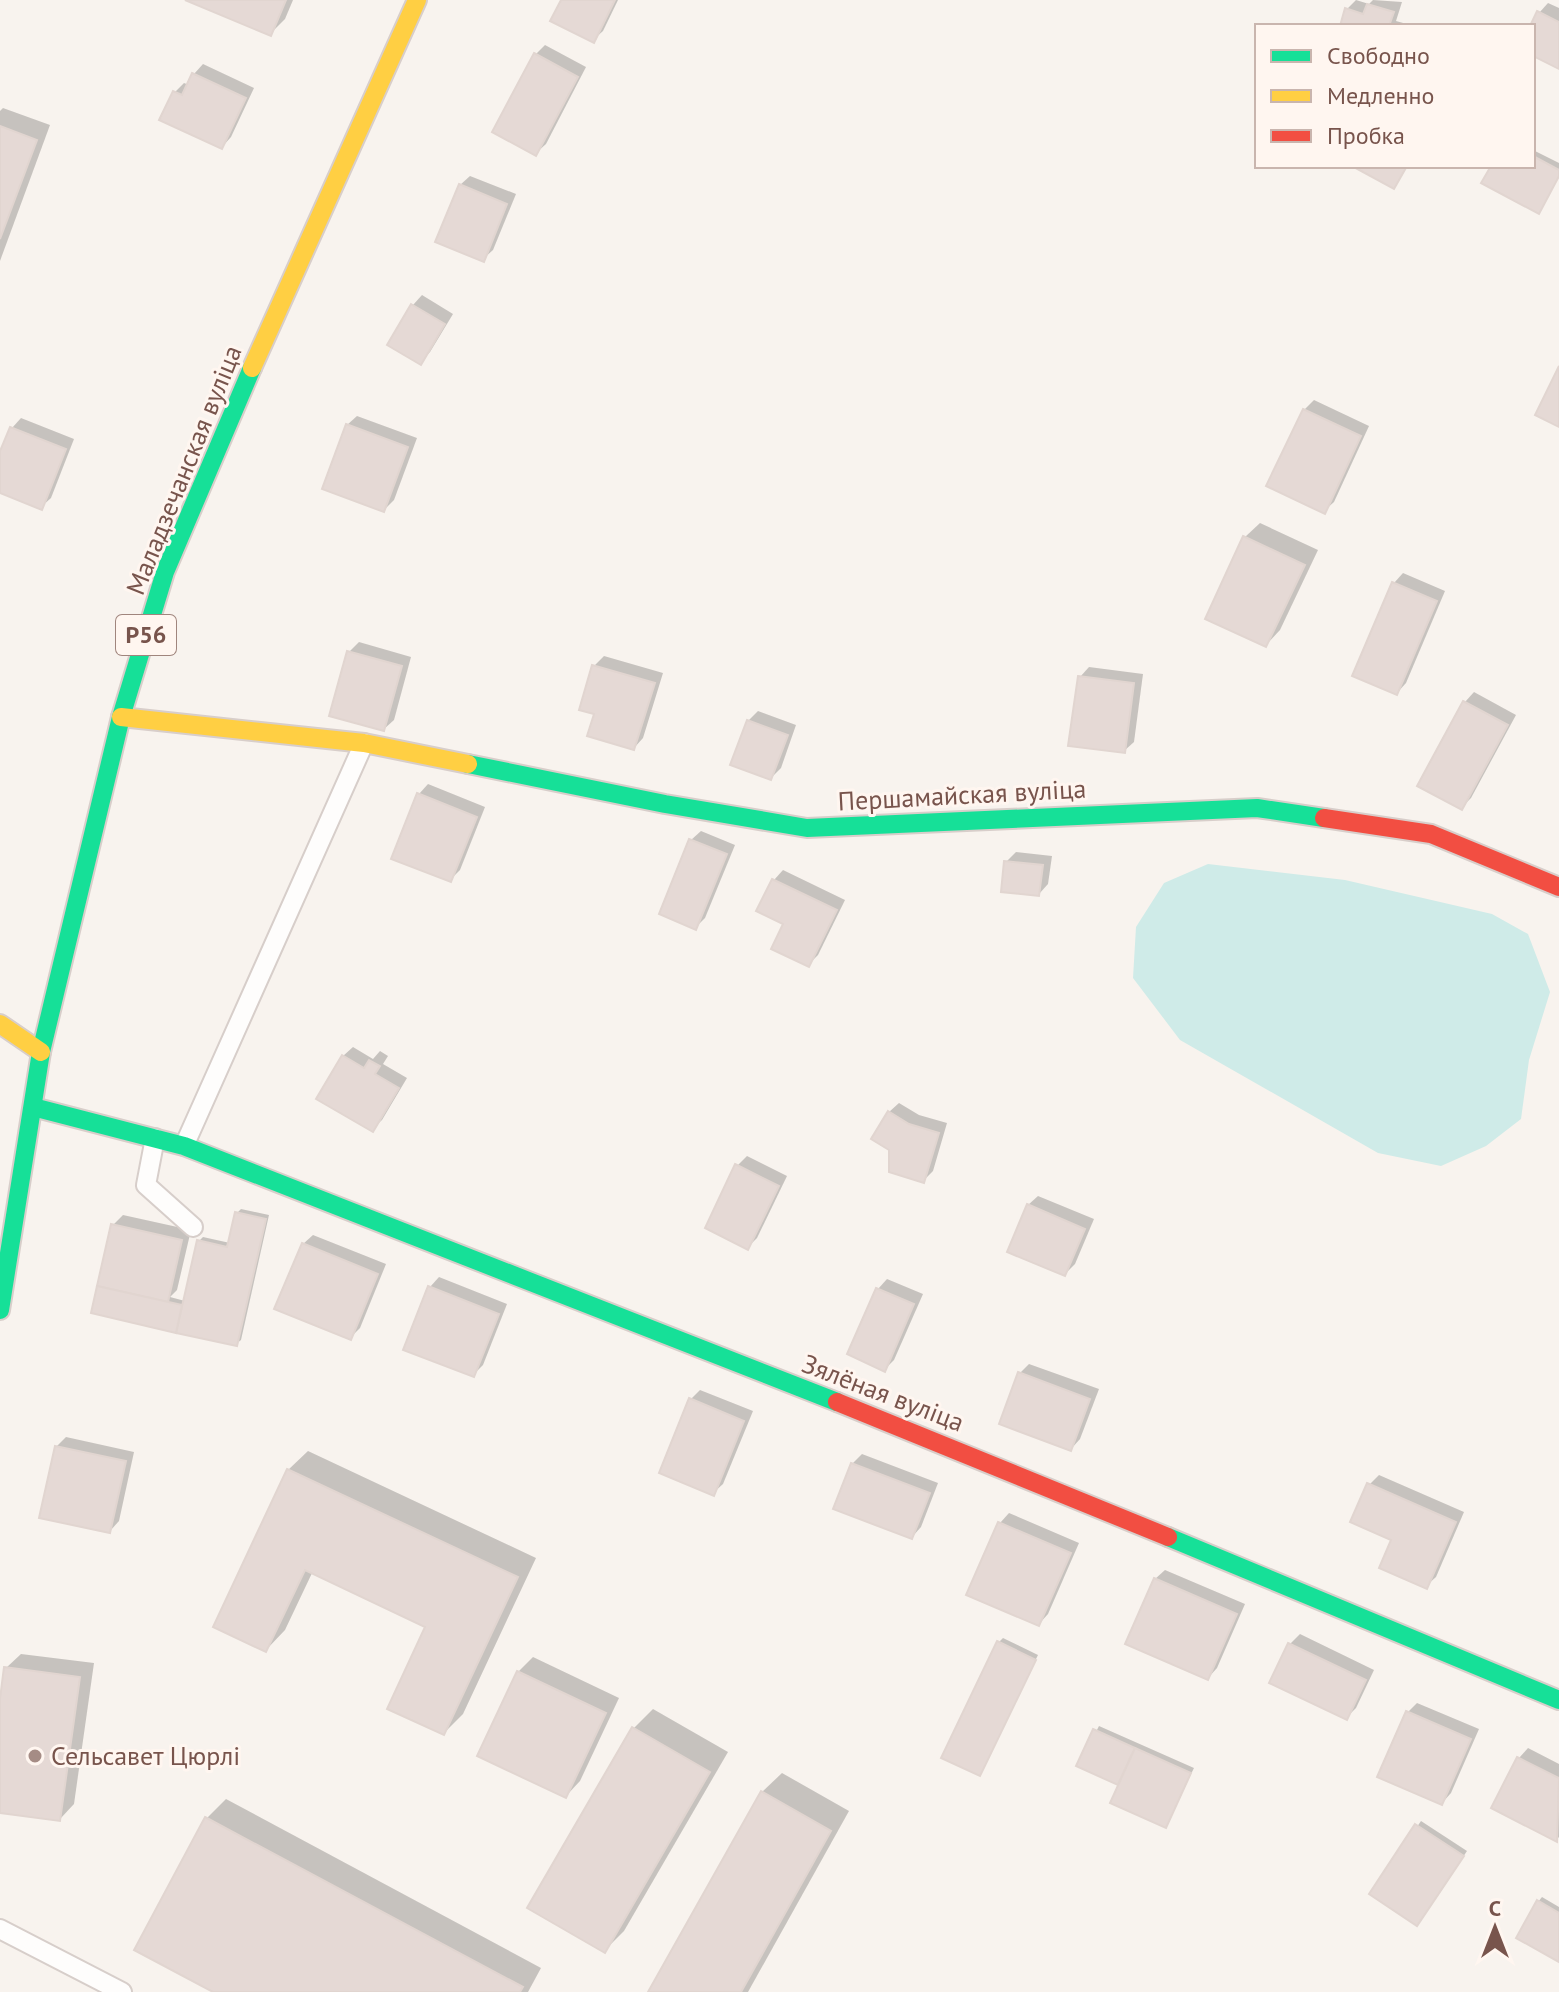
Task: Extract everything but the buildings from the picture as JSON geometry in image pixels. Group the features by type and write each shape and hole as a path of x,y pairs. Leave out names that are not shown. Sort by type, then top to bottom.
{"street":[{"name":"Маладзечанская вуліца","path":"0,1310 41,1052 121,717 165,572 206,471 417,0"},
{"name":"Першамайская вуліца","path":"121,717 364,743 665,804 807,828 1257,808 1431,834 1559,887"},
{"path":"0,1024 41,1052"},
{"name":"Зялёная вуліца","path":"33,1107 184,1146 1001,1467 1559,1700"}],"lane":[{"path":"184,1146 364,743"},
{"path":"155,1138 146,1185 193,1227"},
{"path":"0,1929 122,1992"}],"water":[{"path":"1208,864 1345,880 1492,914 1528,934 1550,992 1529,1060 1521,1119 1486,1146 1441,1166 1378,1153 1180,1040 1133,978 1136,927 1164,883"}],"traffic: fast":[{"path":"0,1310 41,1052 121,717 165,572 252,368"},
{"path":"468,764 665,804 807,828 1257,808 1324,818"},
{"path":"33,1107 184,1146 837,1402"},
{"path":"1168,1537 1559,1700"}],"traffic: slow":[{"path":"252,368 417,0"},
{"path":"121,717 364,743 468,764"},
{"path":"0,1024 41,1052"}],"traffic: jam":[{"path":"1324,818 1431,834 1559,887"},
{"path":"837,1402 1168,1537"}],"place":[{"name":"Сельсавет Цюрлі","path":"35,1756"}]}
